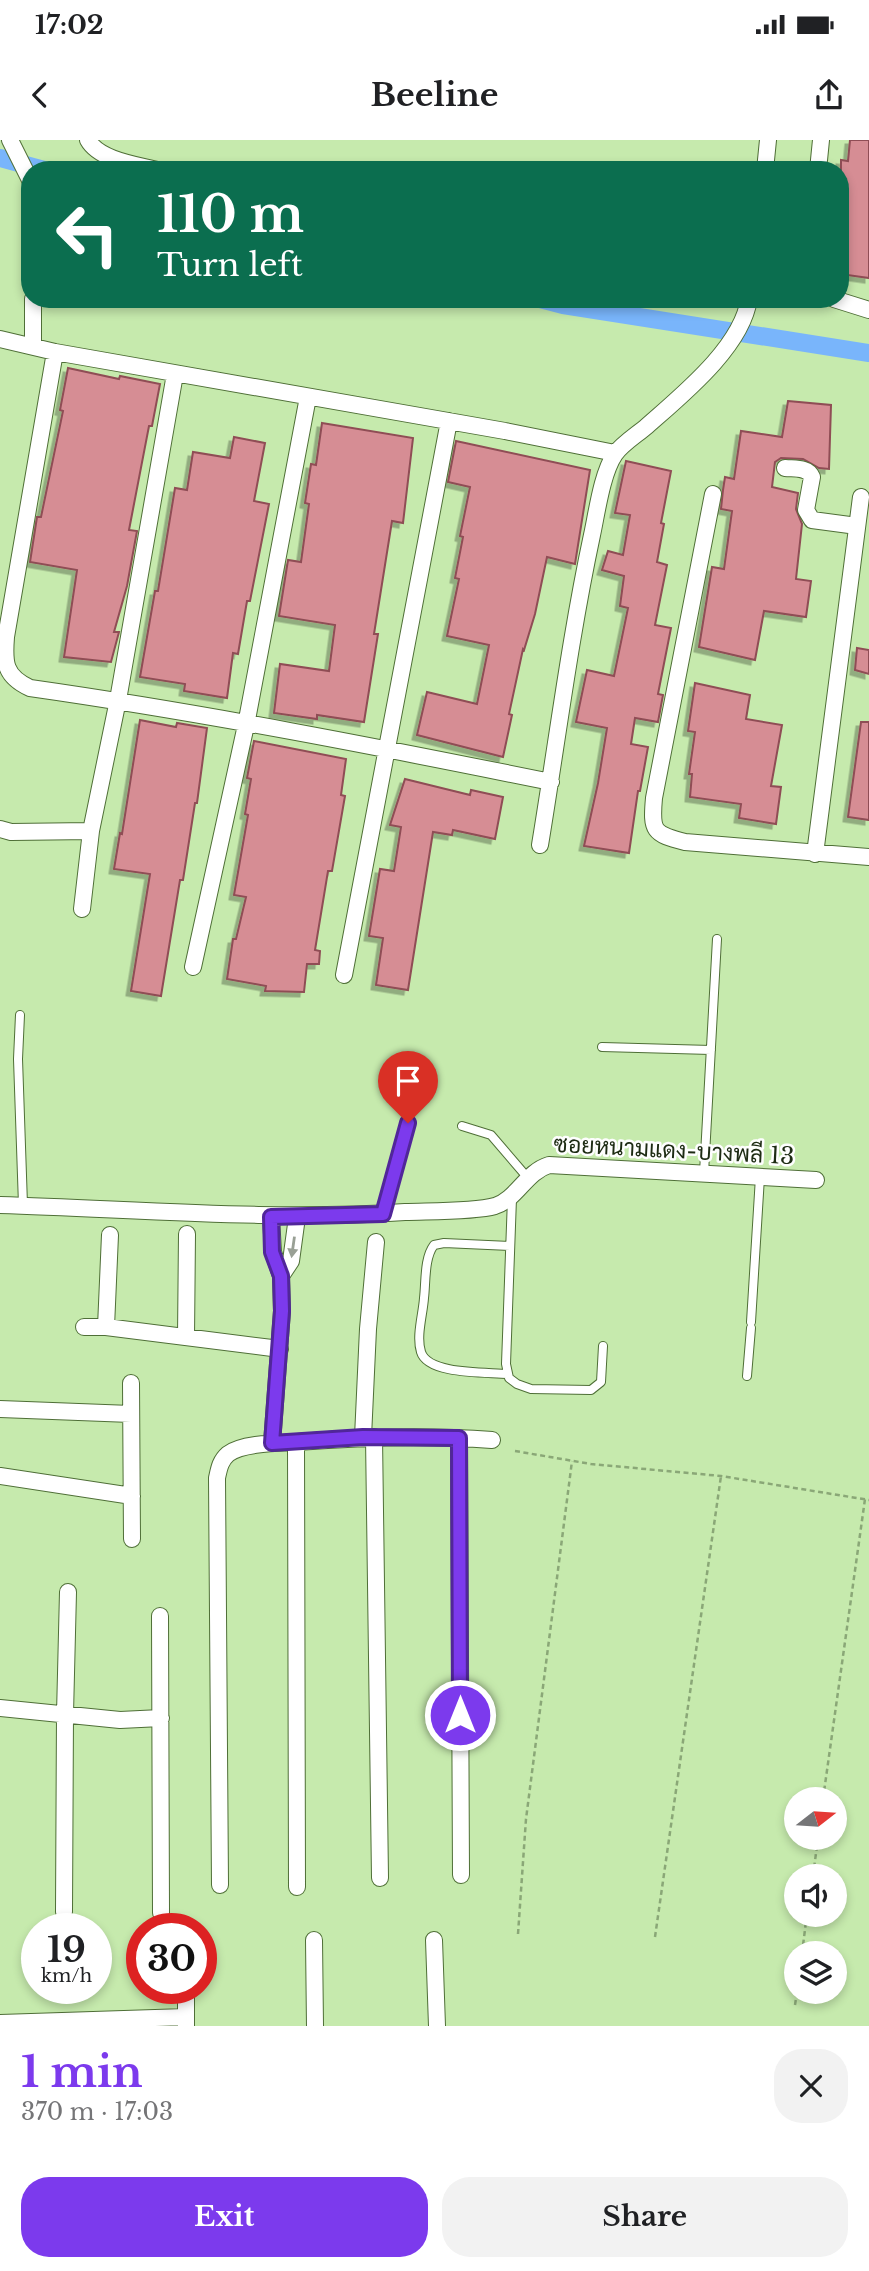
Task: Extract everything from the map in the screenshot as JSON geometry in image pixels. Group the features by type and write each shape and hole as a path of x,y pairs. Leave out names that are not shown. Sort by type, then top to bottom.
{"street":[{"path":"88,140 92,146 109,156 126,161"},
{"path":"766,161 768,140"},
{"path":"819,161 821,140"},
{"path":"10,141 21,162"},
{"path":"849,304 869,310"},
{"path":"33,308 33,346"},
{"path":"540,845 577,603 603,488 615,453 662,413 723,351 741,324 746,308"},
{"path":"0,338 55,352 615,453"},
{"path":"55,352 4,660 19,683 30,688 118,700 551,782"},
{"path":"82,909 91,831 118,700 175,374"},
{"path":"194,967 246,724 307,397"},
{"path":"344,975 449,421"},
{"path":"785,468 807,470 810,473 812,477 806,510 811,520 857,526"},
{"path":"713,494 654,798 652,817 655,829 663,836 685,842 869,857"},
{"path":"815,853 860,497"},
{"path":"0,829 11,832 91,831"},
{"name":"ซอยหนามแดง-บางพลี 13","path":"0,1205 271,1217 383,1214 495,1206 508,1199 527,1177 549,1165 816,1180"},
{"path":"271,1217 272,1252 281,1276 280,1349 272,1443"},
{"path":"281,1276 291,1261 297,1217"},
{"path":"186,1337 187,1234"},
{"path":"106,1327 110,1235"},
{"path":"376,1242 368,1329 380,1878"},
{"path":"84,1327 106,1327 280,1349"},
{"path":"131,1384 132,1539"},
{"path":"0,1409 131,1413"},
{"path":"220,1885 217,1478 221,1463 229,1454 272,1443 369,1437 492,1440"},
{"path":"459,1438 461,1875"},
{"path":"296,1442 297,1887"},
{"path":"0,1476 132,1496"},
{"path":"64,1912 68,1592"},
{"path":"160,1616 162,1913"},
{"path":"0,1708 120,1720 161,1718"},
{"path":"314,1940 316,2026"},
{"path":"434,1940 437,2026"},
{"path":"0,2023 186,2022 186,2004"}],"lane":[{"path":"704,1173 718,939"},
{"path":"20,1015 18,1059 23,1205"},
{"path":"602,1047 711,1050"},
{"path":"383,1214 408,1123"},
{"path":"462,1126 491,1135 527,1177"},
{"path":"747,1376 760,1177"},
{"path":"507,1374 512,1195"},
{"path":"510,1247 444,1243 434,1245 428,1258 420,1338 421,1352 426,1359 442,1368 507,1374 517,1384 531,1389 591,1390 601,1382 603,1346"}],"path":[{"path":"515,1451 572,1461 721,1476 867,1499 825,1787"},
{"path":"518,1934 526,1819 572,1461"},
{"path":"655,1937 721,1476"}],"building":[{"path":"850,140 869,140 869,278 849,275"},
{"path":"68,368 160,384 129,530 137,531 127,586 114,632 119,632 111,662 64,657 77,570 30,562 37,517 41,517 63,411 60,410"},
{"path":"788,401 831,405 829,469 819,468 803,459 781,458 775,462 772,487 798,493 796,509 802,524 796,579 811,581 806,617 764,611 755,660 699,647 712,567 724,569 732,511 721,509 723,490 725,477 734,479 741,431 782,437"},
{"path":"322,423 413,438 403,523 392,521 374,634 378,634 364,722 317,715 317,719 274,713 280,664 329,671 335,625 279,616 288,560 301,562 309,504 305,503 311,464 316,465"},
{"path":"234,437 265,443 254,501 269,504 238,654 233,653 227,698 184,691 185,684 140,677 175,488 187,490 193,452 230,458"},
{"path":"456,441 590,470 575,564 547,557 535,614 523,649 503,757 417,735 427,692 477,704 489,645 447,636 459,579 455,578 463,537 460,536 470,487 448,482"},
{"path":"626,461 671,471 657,562 667,565 655,625 671,628 658,694 663,695 658,722 635,718 631,744 648,747 629,853 584,846 607,728 576,722 587,670 614,676 628,608 620,606 624,576 602,570 608,551 623,555 630,515 615,513"},
{"path":"857,648 869,650 869,674 855,670"},
{"path":"695,683 750,695 746,719 782,725 771,786 781,787 776,824 739,818 741,804 690,797 692,774 689,774 695,732 688,731"},
{"path":"140,720 176,727 177,723 207,728 197,803 183,880 180,880 161,996 131,991 150,874 114,869"},
{"path":"861,722 869,722 869,820 848,817"},
{"path":"254,741 346,759 341,795 345,796 332,871 328,871 315,950 320,951 319,964 307,964 304,992 265,991 266,986 227,979 233,939 236,939 246,897 234,895 248,815 245,814 251,779 247,778"},
{"path":"405,779 470,795 471,790 503,797 495,839 453,830 452,835 433,832 408,990 376,985 383,938 369,936 380,869 394,871 401,827 390,825"}],"waterway":[{"path":"0,158 21,164"},
{"path":"582,308 869,353"}],"route":[{"path":"408,1123 383,1214 271,1217 272,1252 281,1276 282,1311 272,1443 363,1437 459,1438 460,1715"}]}
